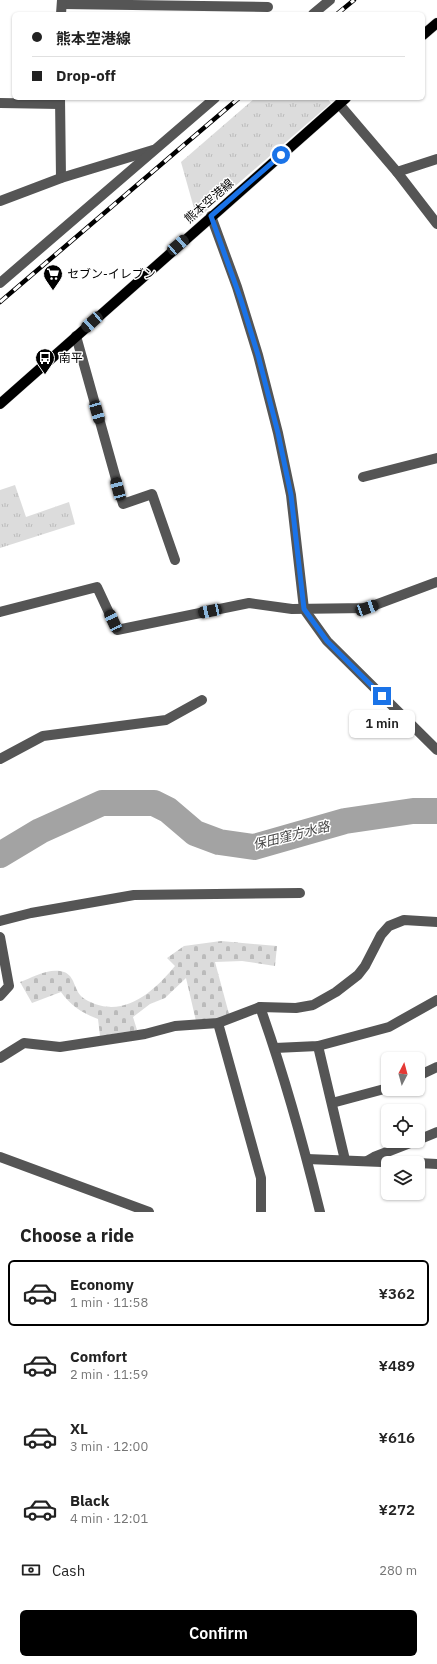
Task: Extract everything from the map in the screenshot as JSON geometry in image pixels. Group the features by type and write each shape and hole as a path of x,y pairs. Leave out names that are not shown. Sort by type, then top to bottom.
{"main road":[{"path":"425,33 437,23"},
{"name":"熊本空港線","path":"0,404 342,101"}],"street":[{"path":"315,12 330,0"},
{"path":"62,6 268,7"},
{"path":"0,283 213,100"},
{"path":"0,103 60,101 61,178"},
{"path":"342,101 437,224"},
{"path":"0,201 61,178 157,149"},
{"path":"397,172 437,159"},
{"path":"211,216 244,310 278,433 291,495 304,609 327,641 437,750"},
{"path":"76,336 123,504 152,494 176,560"},
{"path":"364,477 437,458"},
{"path":"0,612 97,587 117,630 249,603 304,609 367,608 437,582"},
{"path":"0,759 43,736 166,720 202,700"},
{"path":"0,921 31,913 134,895 300,893"},
{"path":"0,1058 24,1043 60,1047 145,1034 176,1026 218,1023 260,1007 296,1008 313,1005 336,992 358,975 365,966 381,935 389,926 404,920 437,922"},
{"path":"0,937 9,986 0,996"},
{"path":"275,1048 318,1046 389,1027 437,1000"},
{"path":"260,1007 275,1048 307,1159 320,1212"},
{"path":"218,1023 261,1178 262,1212"},
{"path":"318,1046 345,1160"},
{"path":"425,1073 437,1067"},
{"path":"332,1103 381,1090"},
{"path":"425,1137 437,1132"},
{"path":"367,1161 397,1148"},
{"path":"0,1157 149,1212"},
{"path":"307,1159 381,1162"},
{"path":"425,1164 437,1164"}],"green space":[{"path":"253,100 329,100 331,103 197,219 181,162"},
{"path":"15,485 26,517 69,502 75,524 0,548 0,490"},
{"path":"221,941 277,946 275,966 242,961 215,962 229,1014 215,1020 196,1021 186,978 165,998 150,1004 133,1017 137,1030 100,1036 98,1019 77,1008 61,992 32,1003 20,982 47,972 64,972 68,974 79,994 85,999 95,1004 107,1007 119,1006 140,998 159,983 175,966 167,958 184,946"}],"waterway":[{"name":"保田窪方水路","path":"0,855 40,831 102,803 154,803 168,810 195,833 219,842 254,847 345,821 413,811 437,811"}],"railway":[{"path":"339,12 354,0"},
{"path":"0,302 237,100"}],"place":[{"name":"セブン-イレブン","path":"53,291"},
{"name":"南平","path":"45,375"}],"route":[{"path":"281,155 211,216 237,287 258,355 278,433 291,495 304,609 327,641 382,696"}]}
